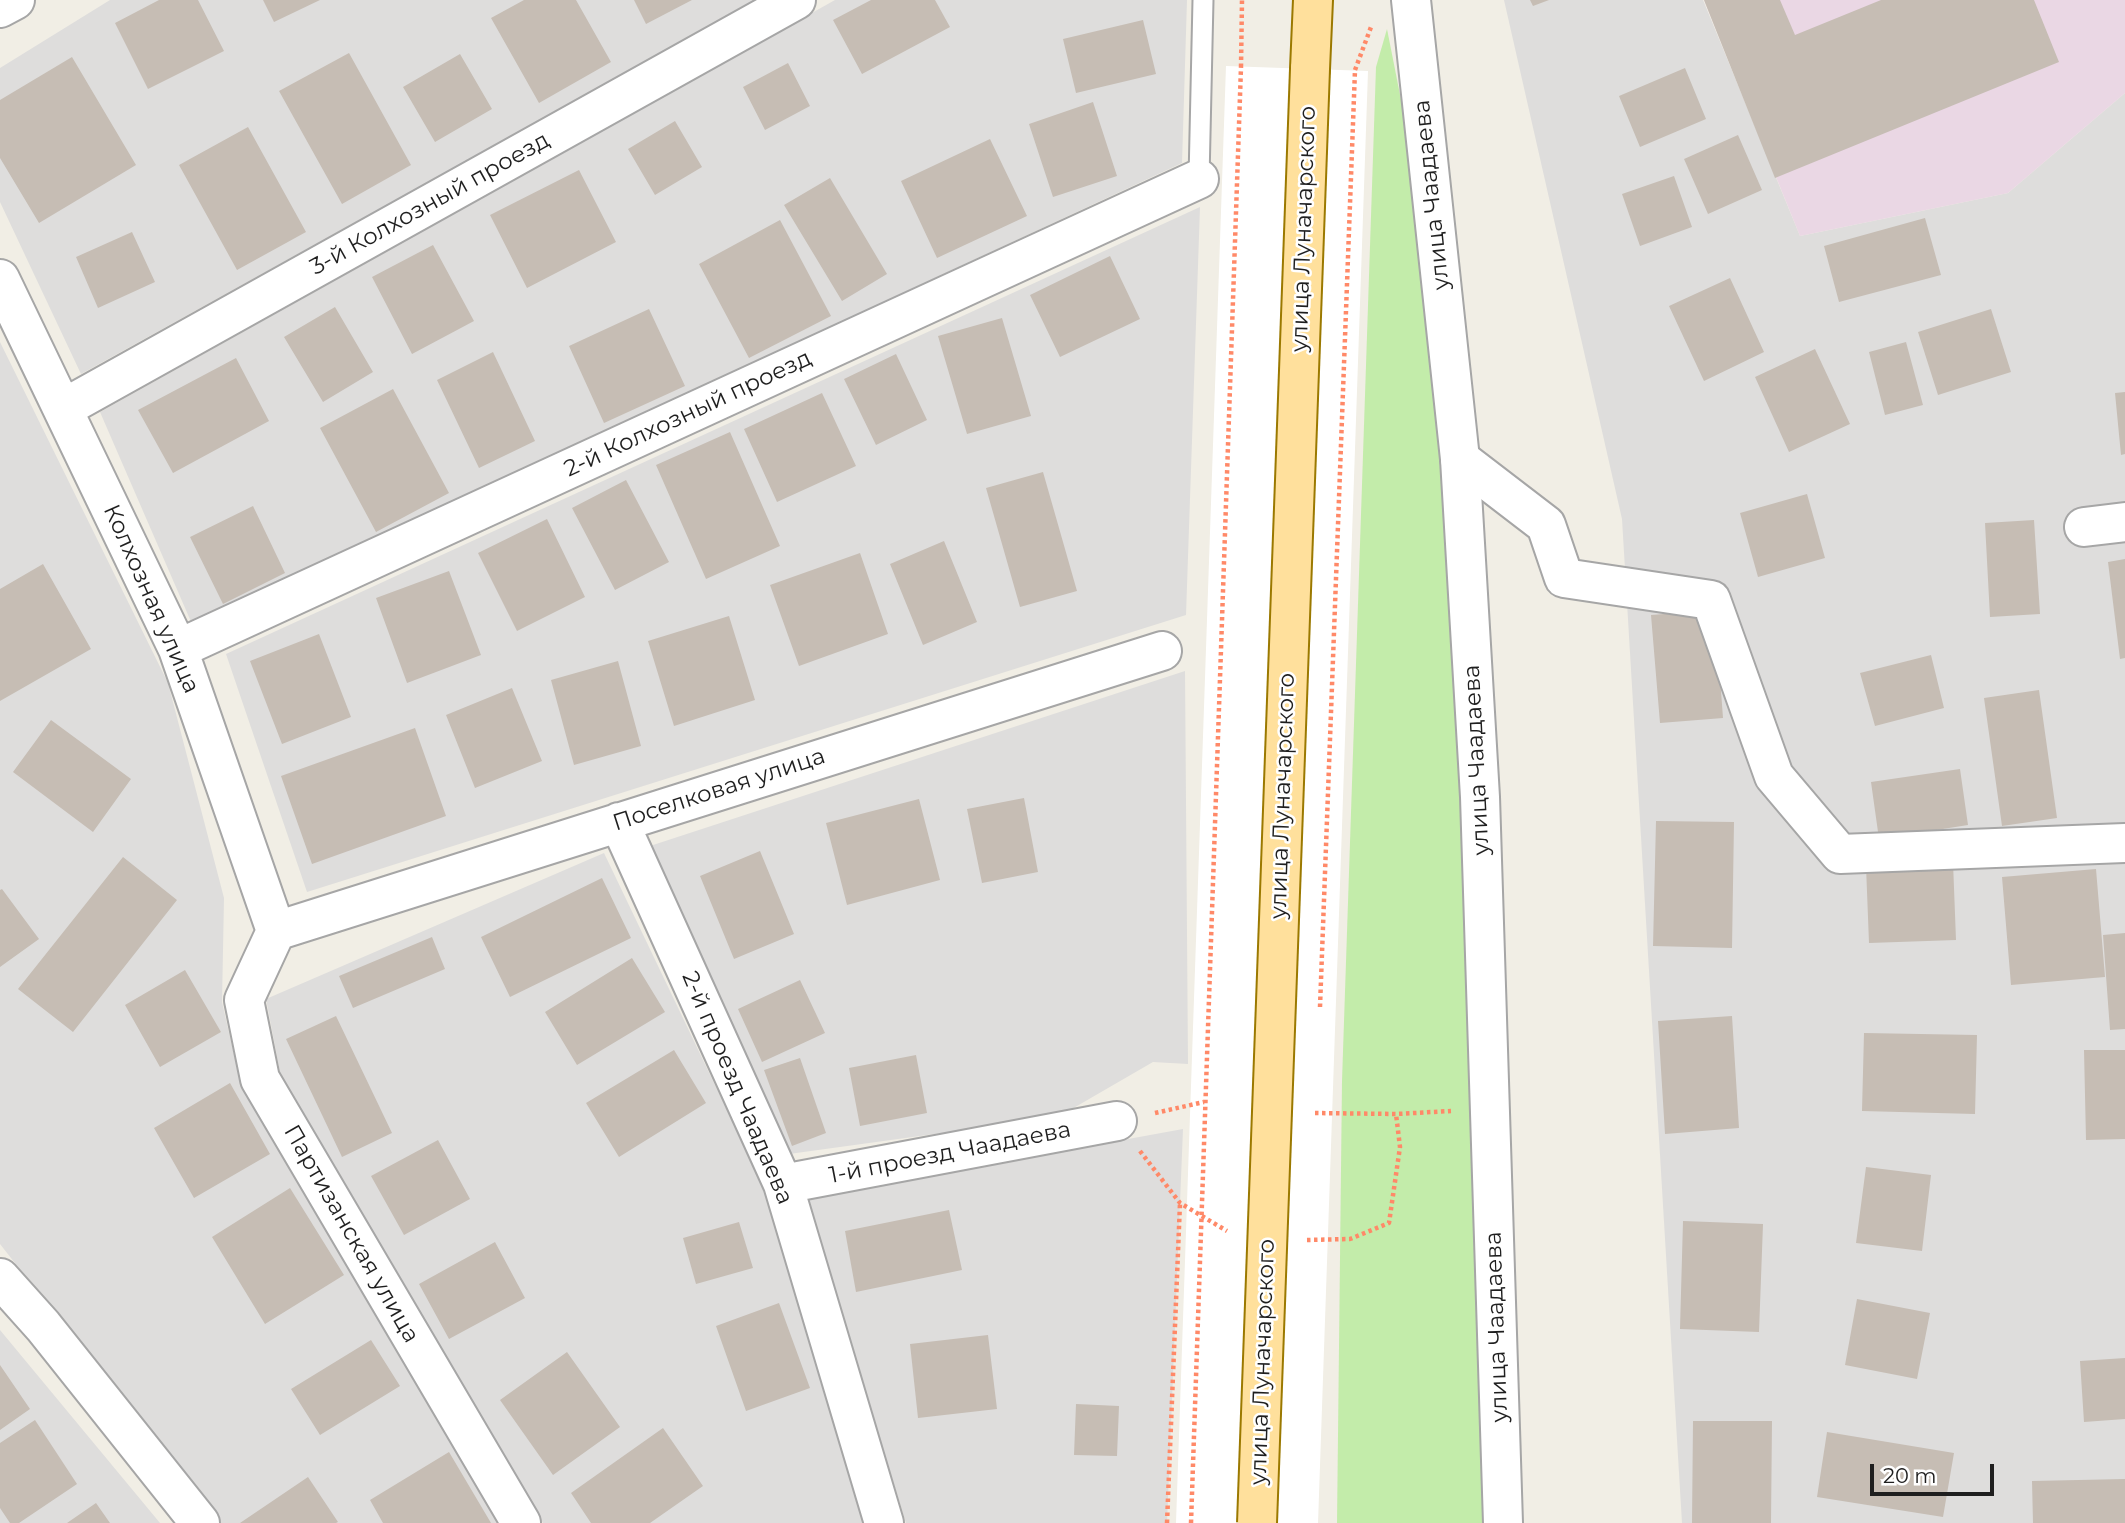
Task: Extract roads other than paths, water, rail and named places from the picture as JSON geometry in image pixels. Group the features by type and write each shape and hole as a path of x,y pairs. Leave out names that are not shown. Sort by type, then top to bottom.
{"main road":[{"name":"улица Луначарского","path":"1257,1523 1313,0"}],"street":[{"path":"0,8 15,0"},
{"name":"3-й Колхозный проезд","path":"64,408 796,0"},
{"name":"улица Чаадаева","path":"1411,0 1460,459 1480,797 1503,1523"},
{"name":"2-й Колхозный проезд","path":"178,649 1199,178"},
{"name":"Колхозная улица","path":"0,279 178,649 276,931"},
{"path":"1460,459 1546,526 1564,579 1712,600 1774,776 1840,854 2125,843"},
{"path":"2084,527 2125,522"},
{"name":"Поселковая улица","path":"276,931 1162,650"},
{"name":"2-й проезд Чаадаева","path":"619,822 783,1184 884,1523"},
{"name":"Партизанская улица","path":"276,931 244,1000 260,1079 522,1523"},
{"name":"1-й проезд Чаадаева","path":"783,1184 1117,1121"},
{"path":"0,1278 43,1326 200,1523"}],"lane":[{"path":"1199,178 1203,0"}]}
